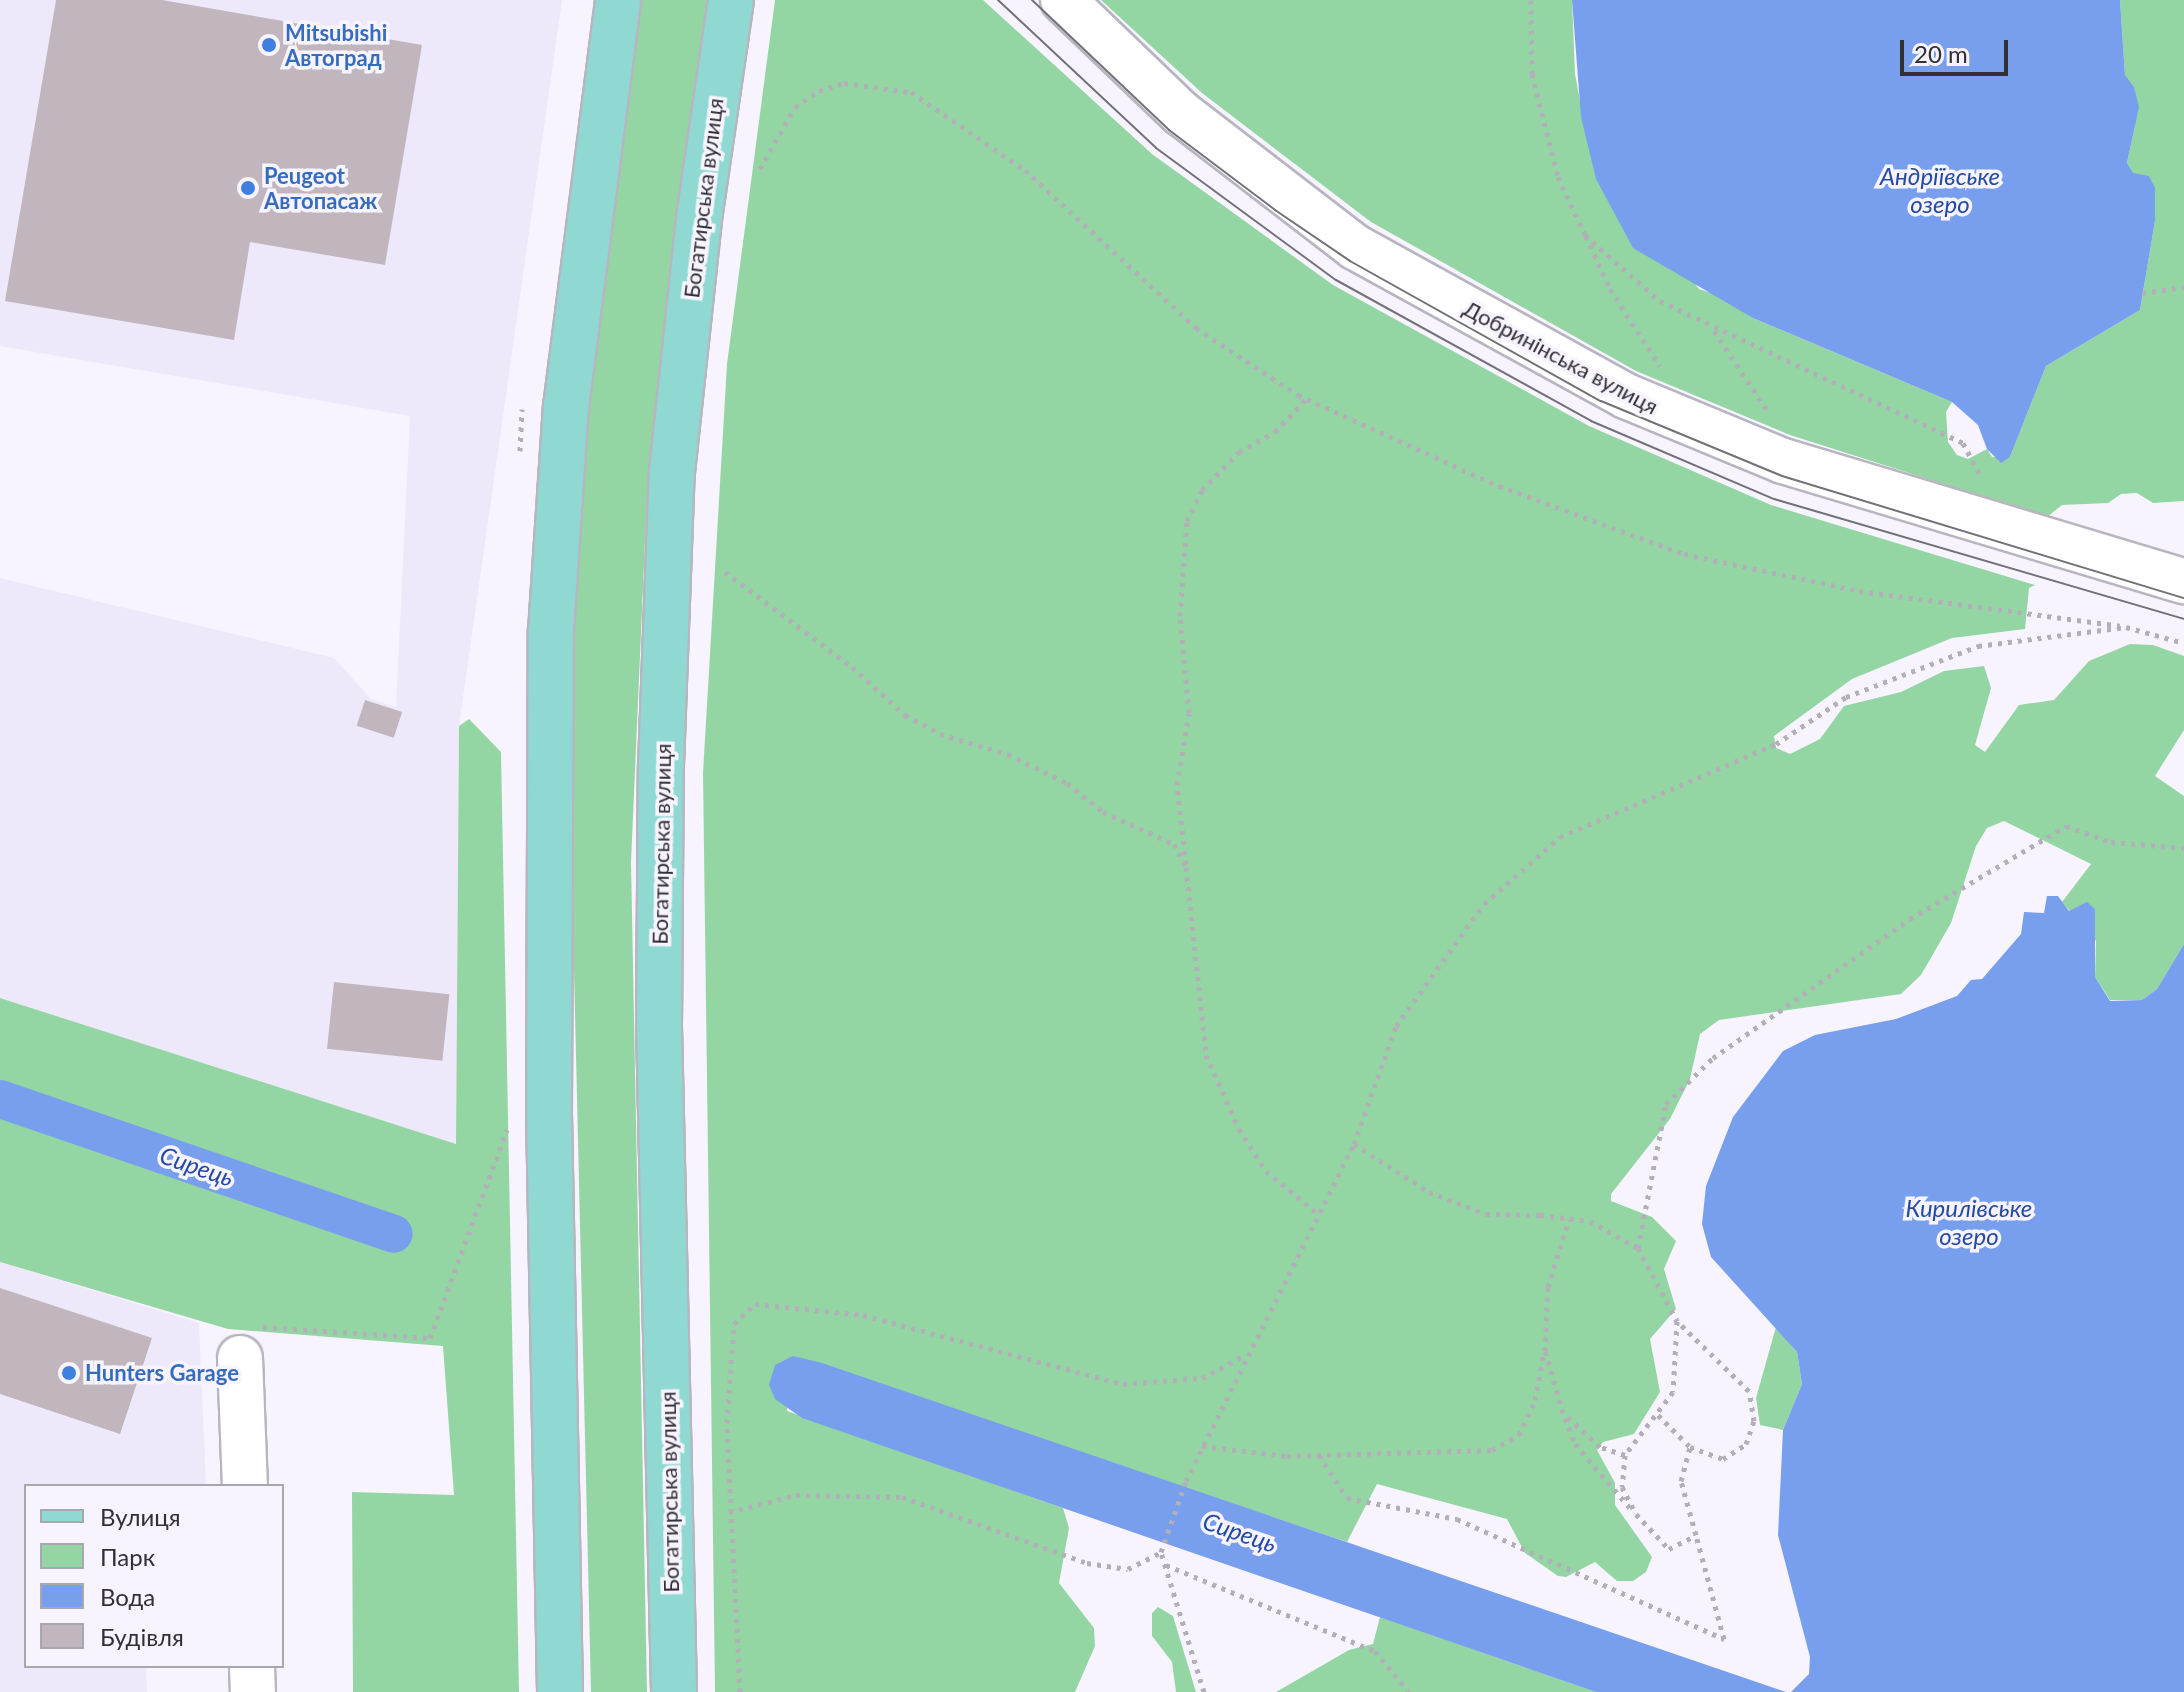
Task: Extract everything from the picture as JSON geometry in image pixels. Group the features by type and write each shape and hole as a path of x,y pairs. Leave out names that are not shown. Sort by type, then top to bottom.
{"main road":[{"path":"560,1692 549,1114 551,631 568,391 618,0"},
{"name":"Богатирська вулиця","path":"674,1692 659,1028 661,766 672,472 700,212 731,0"}],"street":[{"name":"Добринінська вулиця","path":"1063,0 1181,113 1355,247 1626,396 1783,461 2184,581"},
{"path":"240,1358 245,1484"},
{"path":"252,1668 253,1692"}],"path":[{"path":"1531,0 1532,74 1558,177 1610,289 1664,373"},
{"path":"760,169 795,107 819,91 844,83 911,92 1025,170 1196,328 1306,399 1499,486 1684,554 1859,591 2126,627 2184,643"},
{"path":"1585,235 1660,301 1963,443"},
{"path":"2142,293 2184,287"},
{"path":"1712,328 1772,418"},
{"path":"1306,399 1275,432 1239,452 1202,490 1187,521 1180,616 1189,713 1177,785 1206,1055 1239,1129 1266,1171 1317,1213"},
{"path":"725,572 852,667 905,715 1067,783 1103,812 1174,844 1186,867"},
{"path":"1204,1692 1161,1552 1186,1481 1246,1354 1354,1144 1396,1026 1484,904 1560,837 1776,744 1846,697 1978,646 2126,627"},
{"path":"1638,1248 1666,1104 1713,1058 1910,919 2066,826 2111,842 2184,848"},
{"path":"240,1358 263,1326 430,1338 513,1114"},
{"path":"1354,1144 1429,1192 1486,1214 1590,1221 1638,1248 1677,1321 1749,1391 1754,1421 1746,1444 1723,1459 1690,1447 1658,1415"},
{"path":"1202,1446 1319,1455 1492,1450 1519,1435 1535,1400 1545,1347 1548,1287 1569,1219"},
{"path":"740,1692 727,1423 734,1324 755,1304 863,1315 1123,1384 1202,1378 1246,1354"},
{"path":"1636,1514 1622,1487 1625,1455 1673,1392 1677,1321"},
{"path":"1545,1347 1575,1444 1669,1549 1696,1535"},
{"path":"1563,1413 1600,1447 1625,1455"},
{"path":"1319,1455 1347,1498 1457,1519 1724,1639 1681,1481 1690,1447"},
{"path":"729,1512 796,1495 902,1497 1087,1563 1128,1569 1161,1552"},
{"path":"1164,1565 1375,1651 1409,1692"}],"shaded area":[{"path":"0,0 562,0 459,726 456,1144 0,998 0,578 334,658 371,699 396,707 410,416 0,346"},
{"path":"0,1262 199,1323 206,1484 24,1484 24,1668 146,1668 147,1692 0,1692"}],"green space":[{"path":"642,0 709,0 648,473 631,862 647,1692 591,1692 569,759 579,484 609,195"},
{"path":"775,0 983,0 1152,154 1333,285 1589,426 1771,505 2035,585 2029,588 2025,629 1952,638 1852,679 1774,736 1776,748 1790,754 1820,739 1844,706 1901,692 1944,671 1984,666 1991,688 1975,745 1985,752 2019,705 2054,700 2089,661 2130,644 2153,645 2184,656 2184,730 2155,776 2184,796 2184,944 2157,989 2142,1000 2110,1000 2095,977 2096,941 2062,902 2091,864 2004,821 1987,828 1976,846 1951,923 1921,975 1901,994 1719,1020 1700,1034 1690,1079 1670,1119 1611,1194 1611,1201 1652,1217 1676,1241 1664,1269 1676,1309 1650,1339 1660,1392 1634,1434 1603,1442 1597,1450 1615,1483 1615,1505 1652,1557 1646,1572 1633,1581 1617,1581 1595,1562 1566,1577 1558,1576 1525,1553 1507,1519 1377,1484 1347,1542 793,1356 787,1411 1063,1508 1069,1528 1059,1583 1094,1628 1095,1646 1075,1692 715,1692 703,773 727,364"},
{"path":"1101,0 1572,0 1575,74 1587,139 1699,289 1727,298 1753,318 1952,402 1946,412 1948,442 1957,455 1968,459 1987,449 1992,457 2010,457 2046,366 2140,310 2155,221 2127,163 2135,125 2134,87 2125,76 2120,0 2184,0 2184,501 2153,503 2137,493 2121,494 2108,503 2062,505 2047,517 1790,435 1636,371 1371,222 1202,93"},
{"path":"469,719 501,752 519,1692 353,1692 352,1492 454,1495 443,1346 228,1329 0,1262 0,998 456,1144 459,726"},
{"path":"1776,1327 1797,1352 1802,1384 1783,1430 1760,1425 1756,1398"},
{"path":"1158,1607 1173,1616 1196,1692 1176,1692 1172,1662 1152,1636 1152,1613"},
{"path":"1380,1617 1596,1692 1276,1692 1349,1650 1373,1644"}],"water":[{"name":"Андріївське озеро","path":"1572,0 2120,0 2125,75 2134,87 2139,107 2127,163 2133,173 2149,176 2155,188 2155,221 2140,310 2046,366 2010,457 2001,463 1987,449 1978,425 1952,402 1753,318 1633,248 1596,179 1581,117"},
{"name":"Кирилівське озеро","path":"2047,896 2058,896 2069,911 2087,902 2095,909 2095,977 2110,1001 2142,1000 2157,989 2184,944 2184,1692 1791,1692 1809,1674 1810,1657 1778,1535 1783,1430 1802,1384 1797,1352 1711,1257 1702,1224 1706,1186 1733,1117 1783,1051 1815,1035 1896,1019 1957,996 1971,980 1982,979 2021,934 2024,912 2044,913"},
{"path":"793,1356 822,1363 1786,1692 1596,1692 802,1418 775,1399 769,1385 775,1365"}],"building":[{"path":"56,0 162,0 422,45 385,265 250,242 234,340 5,301"},
{"path":"365,700 402,712 394,738 357,726"},
{"path":"334,982 449,994 442,1061 327,1049"},
{"path":"0,1288 152,1338 120,1434 0,1394"}],"waterway":[{"name":"Сирець","path":"0,1099 394,1234"}],"tram line":[{"path":"998,0 1156,148 1336,280 1591,421 1774,499 2184,619"},
{"path":"1032,0 1169,130 1275,210 1350,261 1601,401 1782,476 2184,598"}],"place":[{"name":"Mitsubishi Автоград","path":"269,45"},
{"name":"Peugeot Автопасаж","path":"248,188"},
{"name":"Hunters Garage","path":"69,1373"}]}
